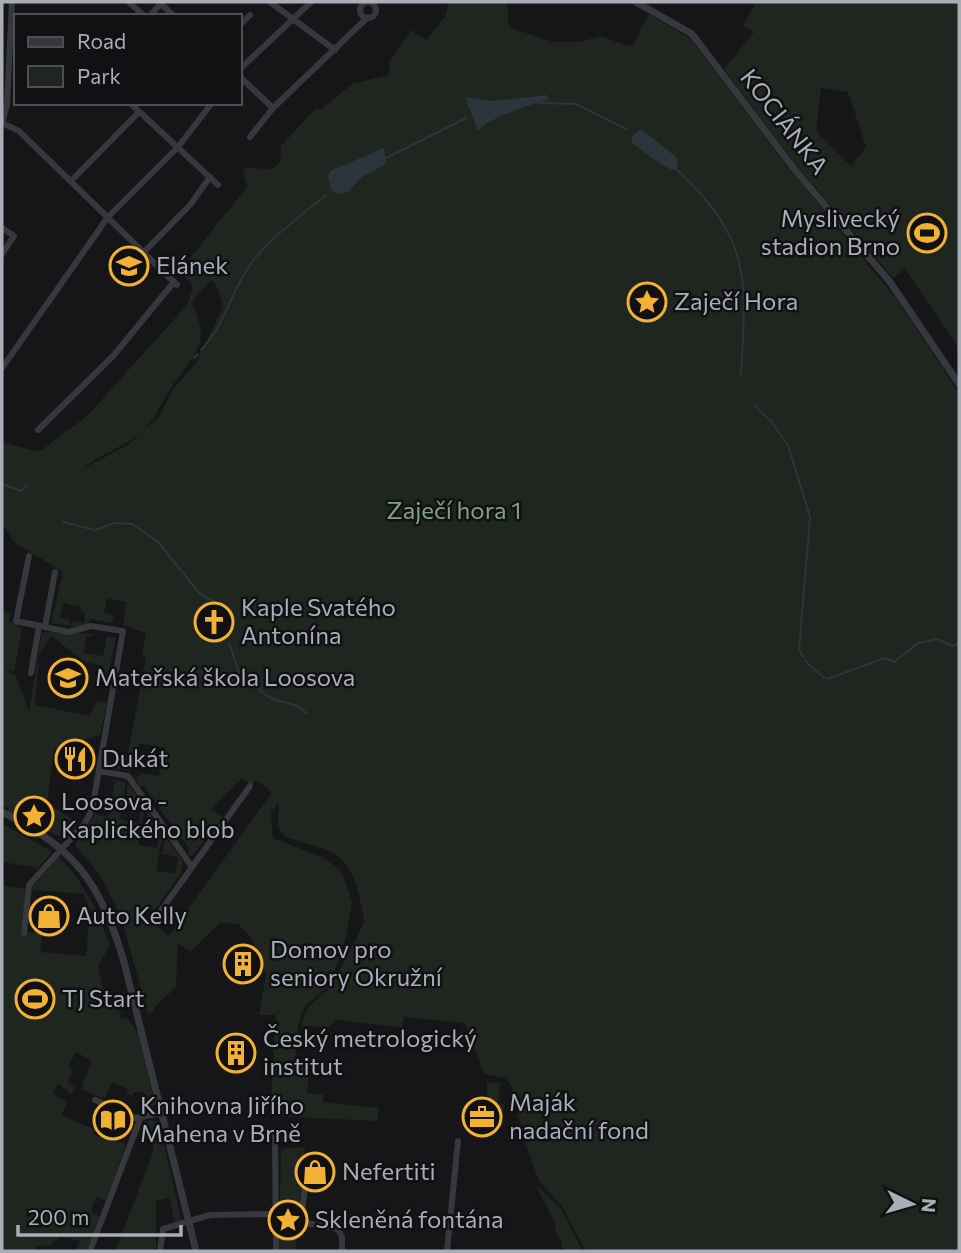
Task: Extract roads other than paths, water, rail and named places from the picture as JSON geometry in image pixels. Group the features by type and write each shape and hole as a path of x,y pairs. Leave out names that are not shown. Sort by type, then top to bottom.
{"street":[{"path":"12,2 7,104 2,123 19,131 176,284 113,356 38,430"},
{"path":"129,2 142,14"},
{"path":"270,2 335,50"},
{"path":"242,67 311,2"},
{"name":"KOCIÁNKA","path":"636,2 692,34 795,170 890,282 959,384"},
{"path":"242,23 250,15"},
{"path":"250,137 273,108 367,18"},
{"path":"242,79 273,108"},
{"path":"132,105 218,185"},
{"path":"3,364 108,217 178,147 210,105"},
{"path":"71,181 139,112"},
{"path":"144,252 190,205 210,177"},
{"path":"2,228 14,236 2,254"},
{"path":"24,933 30,885 92,810 123,632 91,626 69,632 16,621 29,556"},
{"path":"31,673 55,572"},
{"path":"99,771 128,776 191,867"},
{"path":"155,919 250,786"},
{"path":"2,812 63,848 94,885 110,918 124,962 195,1251"},
{"path":"96,1100 140,1119 162,1113"},
{"path":"90,1251 140,1119"},
{"path":"275,1131 276,1251"},
{"path":"447,1251 458,1141"},
{"path":"305,1186 301,1222 338,1229 342,1237 342,1251"},
{"path":"160,1251 163,1229 189,1223 210,1214 276,1214"}],"waterway":[{"path":"539,103 576,104 626,129"},
{"path":"386,158 466,118"},
{"path":"674,167 718,216 731,238 739,260 744,310 741,374"},
{"path":"201,350 216,331 243,275 258,255 326,195"},
{"path":"194,358 198,354"},
{"path":"754,405 771,421 788,445 810,517 799,649 803,657"},
{"path":"2,484 21,491 27,485"},
{"path":"63,522 95,530 115,523 132,524 158,542 200,594 217,603 214,609"},
{"path":"827,679 885,658 894,662 918,643 937,639 953,646 959,644"},
{"path":"229,643 240,675 271,698 294,705 306,713"},
{"path":"805,661 824,678"}],"place":[{"name":"Myslivecký stadion Brno","path":"927,233"},
{"name":"Elánek","path":"129,266"},
{"name":"Zaječí Hora","path":"647,302"},
{"name":"Kaple Svatého Antonína","path":"214,622"},
{"name":"Mateřská škola Loosova","path":"68,678"},
{"name":"Dukát","path":"75,759"},
{"name":"Loosova - Kaplického blob","path":"34,816"},
{"name":"Auto Kelly","path":"49,916"},
{"name":"Domov pro seniory Okružní","path":"243,964"},
{"name":"TJ Start","path":"35,999"},
{"name":"Český metrologický institut","path":"236,1053"},
{"name":"Maják nadační fond","path":"482,1117"},
{"name":"Knihovna Jiřího Mahena v Brně","path":"113,1120"},
{"name":"Nefertiti","path":"315,1172"},
{"name":"Skleněná fontána","path":"288,1220"}],"park label":[{"name":"Zaječí hora 1","path":"454,511"}]}
